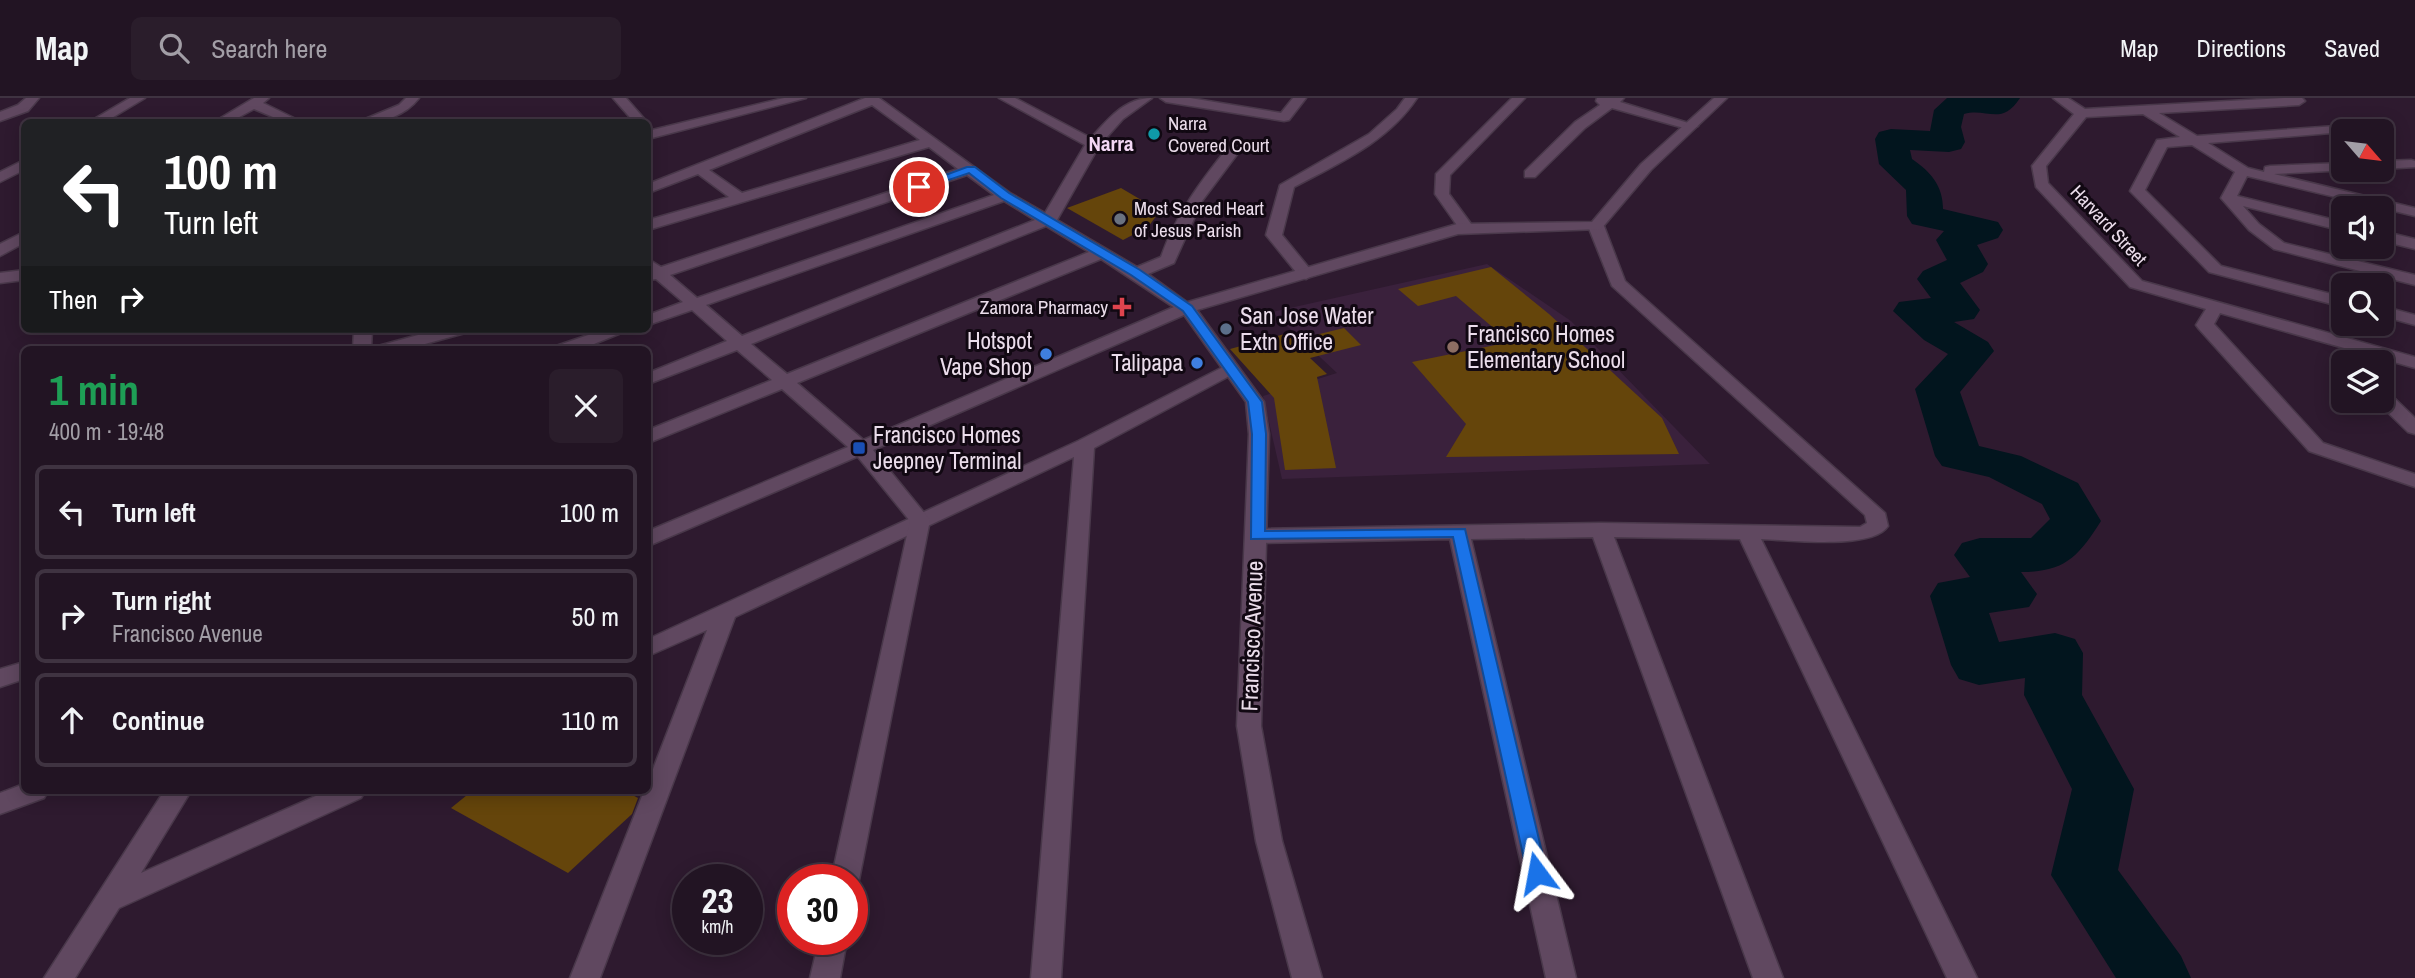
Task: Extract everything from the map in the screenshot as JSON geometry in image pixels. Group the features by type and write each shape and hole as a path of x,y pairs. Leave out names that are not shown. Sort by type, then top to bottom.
{"street":[{"path":"0,117 23,108 33,98"},
{"path":"101,119 139,98"},
{"path":"373,119 404,108 413,98"},
{"path":"619,98 638,119"},
{"path":"736,98 749,110"},
{"path":"651,133 800,98"},
{"path":"1004,98 1093,144"},
{"path":"651,378 1049,220 1093,144 1118,116 1146,98"},
{"path":"1166,98 1284,117 1300,98"},
{"path":"1306,274 1274,235 1287,185 1386,126 1403,114 1411,98"},
{"path":"1466,229 1443,194 1443,174 1519,98"},
{"path":"1593,98 1613,101 1691,126"},
{"path":"651,538 1187,308 1466,229 1596,226 1646,167 1721,98"},
{"path":"2059,98 2082,113 2299,101"},
{"path":"2127,98 2244,171 2349,196"},
{"path":"651,189 872,99 1005,196 1136,273 1187,308"},
{"path":"226,119 259,101 290,119"},
{"path":"1530,174 1613,101"},
{"name":"Harvard Street","path":"2082,113 2039,166 2041,184 2136,284 2415,363"},
{"path":"2331,129 2162,142 2137,191 2215,269 2331,299"},
{"path":"651,224 933,141"},
{"path":"1136,273 1168,260 1172,240 1189,205 1234,149"},
{"path":"2394,165 2411,164"},
{"path":"0,178 21,166"},
{"path":"2244,171 2331,167"},
{"path":"698,168 740,198"},
{"path":"651,272 971,169"},
{"path":"2228,198 2244,171"},
{"path":"651,319 1005,196"},
{"path":"2228,198 2331,223"},
{"path":"2228,198 2254,227 2279,246 2415,280"},
{"path":"2394,203 2415,202"},
{"path":"2394,207 2415,212"},
{"path":"1256,536 1601,530 1864,534 1878,526 1875,513 1618,283 1596,226"},
{"path":"0,251 21,239"},
{"path":"2394,239 2415,244"},
{"path":"651,436 1101,253"},
{"path":"651,272 695,304 861,448 920,520"},
{"path":"0,278 21,275"},
{"path":"2215,307 2205,325 2316,447 2415,481"},
{"name":"Francisco Avenue","path":"1187,308 1255,402 1259,434 1250,630 1249,726 1269,841 1307,978"},
{"path":"2394,315 2415,320"},
{"path":"397,346 445,333"},
{"path":"573,346 611,333"},
{"path":"2320,336 2335,350"},
{"path":"651,647 1085,445 1229,369"},
{"path":"2394,408 2415,428"},
{"path":"1046,978 1085,445"},
{"path":"848,864 920,520"},
{"path":"1601,530 1768,978"},
{"path":"1459,532 1561,978"},
{"path":"1747,532 1962,978"},
{"path":"585,978 726,610"},
{"path":"0,678 21,671"},
{"path":"0,804 27,794"},
{"path":"59,978 176,794"},
{"path":"108,900 345,794"},
{"path":"825,978 830,955"}],"shaded area":[{"name":"Francisco Homes Elementary School","path":"1487,264 1571,321 1710,464 1282,479 1263,396 1337,373 1272,312"}],"building":[{"name":"Most Sacred Heart of Jesus Parish","path":"1121,188 1160,211 1148,227 1123,240 1067,208"},
{"path":"1491,267 1549,314 1662,418 1679,454 1446,457 1466,424 1412,362 1510,342 1456,296 1418,306 1398,289"},
{"path":"1344,328 1361,345 1310,358 1327,374 1317,377 1336,468 1285,470 1274,398 1230,349 1292,332 1299,339"},
{"path":"468,794 631,794 638,798 632,814 568,873 451,808"}],"waterway":[{"path":"2005,98 1992,107 1962,102 1950,110 1945,127 1949,142 1891,139 1896,164 1917,179 1924,190 1925,216 1985,230 1955,240 1969,264 1937,279 1960,310 1913,311 1939,331 1973,351 1959,369 1937,389 1959,456 2004,466 2061,494 2076,521 2044,555 1980,555 2010,594 1957,596 1979,665 2055,653 2053,695 2103,789 2084,875 2156,978"}],"place":[{"name":"Narra Covered Court","path":"1154,134"},
{"name":"Most Sacred Heart of Jesus Parish","path":"1120,219"},
{"name":"Zamora Pharmacy","path":"1122,307"},
{"name":"San Jose Water Extn Office","path":"1226,329"},
{"name":"Francisco Homes Elementary School","path":"1453,347"},
{"name":"Hotspot Vape Shop","path":"1046,354"},
{"name":"Talipapa","path":"1197,363"},
{"name":"Francisco Homes Jeepney Terminal","path":"859,448"}],"district":[{"name":"Narra","path":"1111,144"}],"route":[{"path":"919,187 971,169 1005,196 1136,273 1187,308 1255,402 1259,434 1256,536 1459,532 1537,873"}]}
